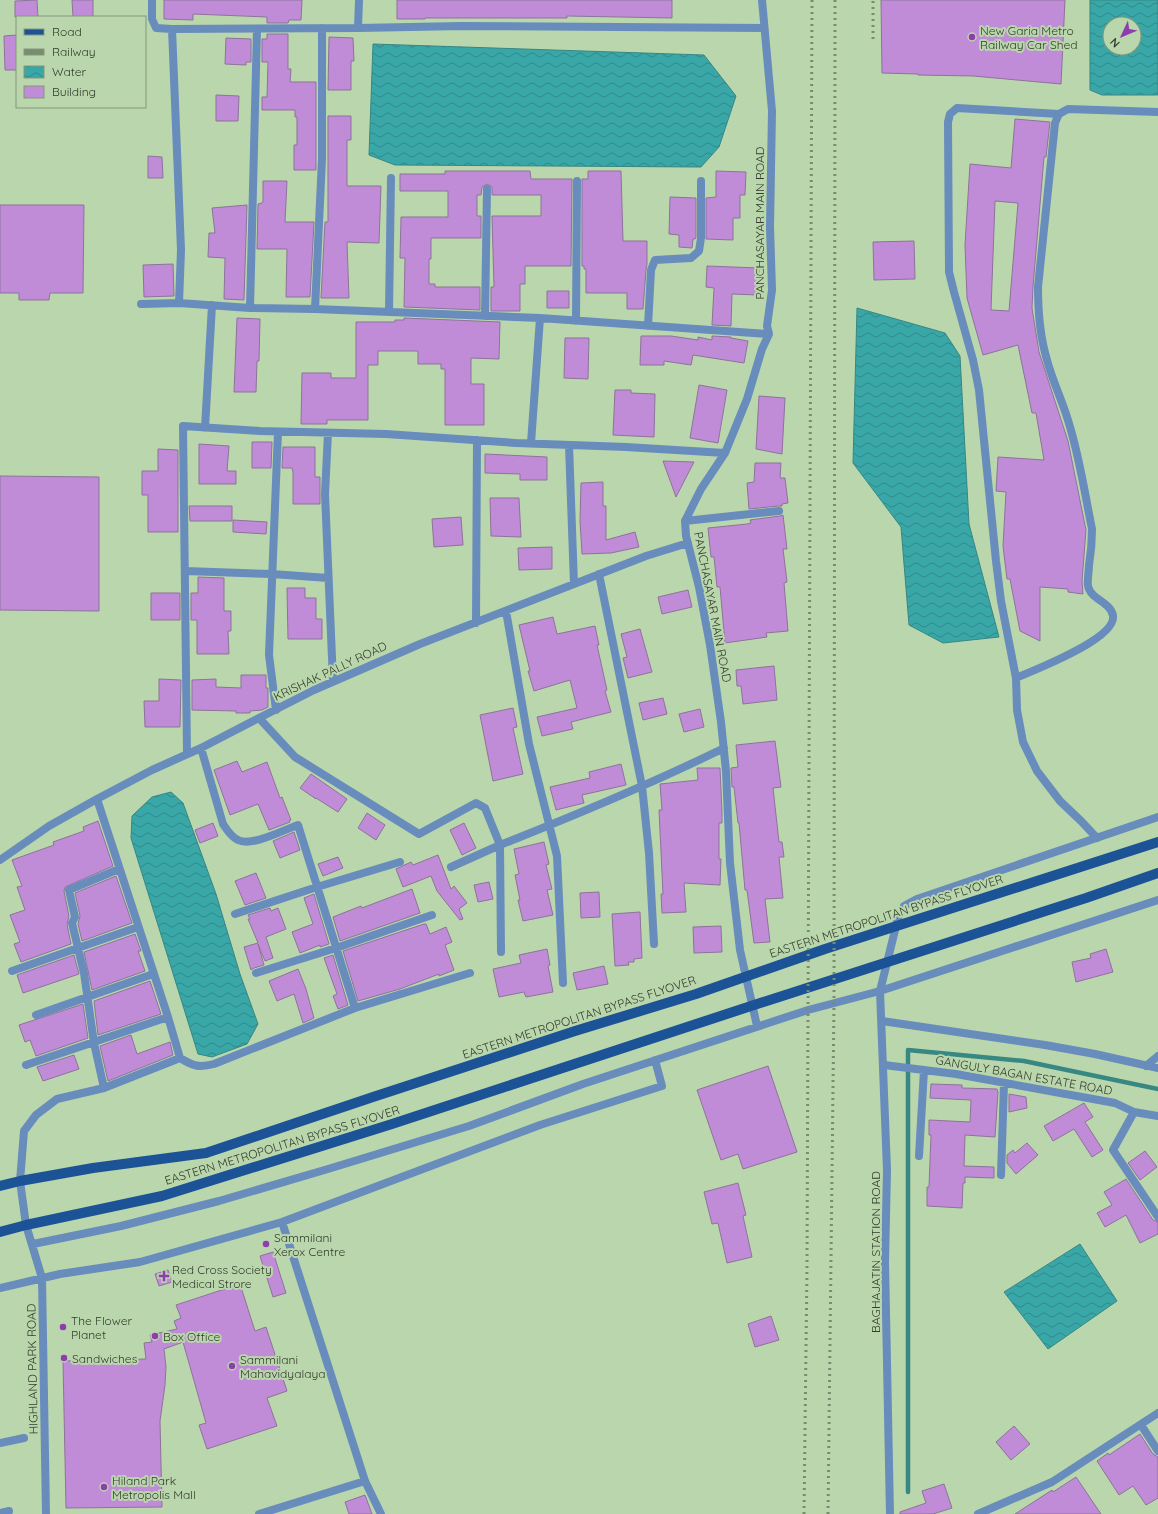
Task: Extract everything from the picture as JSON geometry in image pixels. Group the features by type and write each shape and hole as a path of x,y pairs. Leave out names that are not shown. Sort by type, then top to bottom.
{"main road":[{"name":"EASTERN METROPOLITAN BYPASS FLYOVER","path":"0,1186 93,1168 206,1153 395,1089 696,994 825,949 1158,842"},
{"name":"EASTERN METROPOLITAN BYPASS FLYOVER","path":"0,1232 162,1196 392,1124 1158,873"}],"street":[{"path":"152,0 152,19 156,28 172,29 462,26 764,28"},
{"path":"358,28 359,0"},
{"name":"PANCHASAYAR MAIN ROAD","path":"757,1026 740,950 730,863 724,748 710,646 699,587 688,543 685,521 701,489 725,452 747,399 762,349 770,334 768,326 772,290 770,227 772,111 762,0"},
{"path":"315,309 322,159 322,28"},
{"path":"172,29 181,250 179,303"},
{"path":"250,308 257,29"},
{"path":"1158,112 1068,109 1059,114 957,108 950,114 948,122 950,272 973,360 979,390 997,569 1016,678 1016,710 1023,742 1037,771 1060,801 1097,838 1158,817"},
{"path":"1016,678 1084,647 1096,639 1111,624 1113,616 1109,608 1093,595 1088,588 1092,529 1074,438 1046,360 1042,341 1038,304 1038,287 1050,161 1055,123 1059,114"},
{"path":"389,312 391,178"},
{"path":"576,321 577,181"},
{"path":"648,326 652,270 655,260 691,258 699,250 701,238 701,181"},
{"path":"485,316 487,189"},
{"path":"141,304 179,303 250,308 315,309 540,318 770,334"},
{"path":"205,428 212,305"},
{"path":"531,443 540,318"},
{"path":"187,754 183,426 278,432 386,434 531,443 725,452"},
{"path":"276,710 269,655 278,432"},
{"path":"328,433 325,494 333,681"},
{"path":"476,622 477,440"},
{"path":"570,445 574,584"},
{"path":"685,521 780,511"},
{"name":"KRISHAK PALLY ROAD","path":"0,860 50,826 97,799 152,770 200,748 333,681 420,644 599,574 646,556 688,543"},
{"path":"185,571 272,574 328,578"},
{"path":"599,574 642,786 649,853 654,944"},
{"path":"506,611 529,744 557,856 564,983"},
{"path":"259,718 295,757 419,834 476,803 485,808 500,844 501,952"},
{"path":"200,748 223,824 236,840 243,842 256,841 298,825 355,1008"},
{"path":"451,867 500,844 642,786 724,748"},
{"path":"97,799 180,1058 190,1064 204,1067 355,1008 470,973"},
{"name":"BAGHAJATIN STATION ROAD","path":"890,1514 885,1270 887,1170 880,991 898,918 904,906 917,899 1097,838"},
{"path":"234,914 400,862"},
{"path":"104,1088 94,1043 88,997 72,923 75,917 69,890 119,869"},
{"path":"33,1244 121,1226 218,1201 469,1126 583,1084 757,1026 808,1010 880,991 1158,900"},
{"path":"256,973 336,948 432,915"},
{"path":"12,971 138,926"},
{"path":"36,1015 153,974"},
{"path":"26,1065 168,1017"},
{"path":"882,1021 1045,1045 1158,1068"},
{"path":"1146,1066 1158,1056"},
{"name":"HIGHLAND PARK ROAD","path":"46,1514 42,1278 33,1244 26,1225 20,1181 24,1131 36,1115 58,1099 104,1088 180,1058"},
{"path":"0,1288 60,1274 140,1262 282,1222 540,1125 662,1086 655,1060"},
{"name":"GANGULY BAGAN ESTATE ROAD","path":"884,1065 956,1074 1115,1103 1134,1112 1158,1116"},
{"path":"919,1156 924,1070"},
{"path":"1001,1175 1004,1083"},
{"path":"1134,1112 1113,1150 1158,1217"},
{"path":"282,1222 365,1481 381,1514"},
{"path":"978,1514 1052,1482 1158,1413"},
{"path":"1140,1425 1158,1450"},
{"path":"0,1443 24,1438"},
{"path":"259,1514 365,1481"},
{"path":"0,1513 10,1511"}],"water":[{"path":"1090,0 1158,0 1158,95 1102,95 1090,90"},
{"path":"373,44 704,55 736,96 719,147 701,167 395,165 369,155"},
{"path":"857,308 945,333 960,356 969,524 999,637 943,643 909,625 901,527 853,463"},
{"path":"171,792 183,803 216,894 240,974 258,1024 247,1044 212,1057 198,1054 131,838 132,816 152,797"},
{"path":"1080,1244 1117,1301 1048,1349 1004,1292"}],"building":[{"path":"37,0 38,16 15,17 15,1"},
{"path":"72,0 93,0 93,16 73,16"},
{"path":"164,0 302,0 301,20 289,20 288,23 267,23 267,17 193,14 193,20 164,19"},
{"path":"397,0 672,0 672,18 567,16 567,18 397,19"},
{"name":"New Garia Metro Railway Car Shed","path":"881,0 1065,0 1061,84 973,76 882,73"},
{"path":"267,34 288,34 288,69 291,69 290,82 316,82 316,170 294,170 294,145 297,145 297,117 295,117 295,110 262,110 262,97 267,97 268,62 262,62 262,39 267,39"},
{"path":"16,35 16,70 5,70 4,36"},
{"path":"329,37 353,38 354,61 351,61 351,90 328,90"},
{"path":"226,38 251,39 251,62 246,62 246,65 225,64"},
{"path":"216,95 239,96 238,121 216,121"},
{"path":"328,116 351,116 351,140 347,140 347,186 381,186 379,243 347,242 349,298 321,298 325,222 328,222"},
{"path":"1015,119 1050,122 1046,157 1044,157 1032,308 1039,352 1068,441 1086,530 1082,581 1083,594 1068,592 1068,589 1040,587 1040,641 1020,631 1010,579 1007,579 1003,546 1006,492 996,491 998,457 1044,460 1036,413 1032,413 1018,345 983,355 967,298 965,245 970,164 1011,168","holes":["995,201 1018,203 1009,311 991,310"]},
{"path":"148,156 162,157 163,178 148,178"},
{"path":"445,171 530,171 531,179 572,179 571,266 525,266 525,284 520,284 520,311 491,311 491,287 494,287 492,216 541,216 541,195 492,195 492,187 487,184 482,187 481,195 477,195 477,216 481,216 481,238 431,238 431,259 429,259 429,284 435,284 435,287 480,287 480,310 404,307 405,258 400,258 401,217 448,217 448,191 400,191 400,174 445,174"},
{"path":"588,171 621,171 623,241 647,241 647,264 643,309 627,309 627,293 586,293 586,269 582,266 582,179 588,179"},
{"path":"716,171 746,172 745,195 740,195 740,218 733,218 733,240 706,239 706,198 716,197"},
{"path":"263,181 287,181 285,222 314,222 310,297 286,297 287,249 257,249 258,204 262,203 263,201"},
{"path":"670,197 696,198 696,238 693,239 692,248 679,247 679,235 669,234"},
{"path":"0,205 84,205 83,293 50,293 49,300 19,300 19,293 0,293"},
{"path":"247,205 244,300 224,299 225,258 208,257 209,233 215,233 212,208"},
{"path":"914,241 915,279 874,280 873,242"},
{"path":"173,264 174,296 144,297 143,265"},
{"path":"707,266 759,268 758,295 732,294 731,326 712,325 714,288 706,287"},
{"path":"547,291 569,291 569,308 547,308"},
{"path":"237,318 260,319 259,361 257,361 256,392 234,392"},
{"path":"404,318 500,322 499,359 471,358 471,384 484,384 484,425 445,425 445,369 441,369 441,364 418,364 418,351 378,351 378,365 368,365 368,420 327,420 327,424 301,424 302,373 331,373 331,378 356,378 356,322 395,322 395,320 404,320"},
{"path":"641,336 671,336 698,340 698,337 712,340 712,336 731,337 748,341 744,363 693,355 691,365 664,361 664,365 640,365"},
{"path":"565,338 589,338 588,379 564,378"},
{"path":"699,385 727,390 718,443 690,438"},
{"path":"615,390 631,390 631,393 655,394 654,437 613,435"},
{"path":"759,396 785,398 782,454 756,449"},
{"path":"252,442 272,442 271,468 252,468"},
{"path":"199,444 229,446 227,471 236,471 236,484 199,484"},
{"path":"283,447 315,447 315,477 320,477 320,504 293,504 293,472 292,468 282,468"},
{"path":"158,449 178,450 178,532 148,532 148,495 142,495 142,471 158,471"},
{"path":"485,454 547,457 547,480 520,480 520,474 485,473"},
{"path":"663,461 694,462 676,497"},
{"path":"755,463 781,463 780,478 785,478 788,503 782,504 782,506 749,509 747,483 754,482"},
{"path":"0,476 99,477 99,611 0,610"},
{"path":"603,482 603,506 606,506 606,540 635,532 639,547 611,553 582,554 580,521 581,483"},
{"path":"490,498 519,498 521,537 491,536"},
{"path":"189,506 232,506 232,521 190,521"},
{"path":"783,515 787,549 783,549 787,582 784,583 788,631 766,633 767,637 725,643 720,587 717,587 714,557 711,557 708,528 747,524 751,523 750,520"},
{"path":"461,517 463,545 434,547 432,519"},
{"path":"233,520 267,522 266,534 233,532"},
{"path":"552,547 552,569 519,570 518,548"},
{"path":"198,577 224,578 224,611 231,611 231,631 228,631 229,654 197,654 197,620 191,620 191,593 198,593"},
{"path":"287,588 305,588 305,598 316,598 316,619 322,619 322,639 288,639"},
{"path":"688,590 692,607 662,614 658,597"},
{"path":"151,593 180,593 180,620 151,620"},
{"path":"553,617 557,634 595,626 599,645 597,645 607,690 605,691 611,712 571,722 573,729 542,736 537,717 577,708 570,680 534,691 528,671 530,671 519,625"},
{"path":"640,629 652,672 628,678 623,658 627,657 621,634"},
{"path":"774,666 777,700 743,704 741,686 737,686 736,670"},
{"path":"241,675 266,675 268,707 262,710 250,711 250,713 236,713 236,711 192,710 192,680 216,679 216,687 241,688"},
{"path":"159,679 181,680 180,727 145,727 144,701 159,701"},
{"path":"663,698 667,714 643,720 639,703"},
{"path":"513,708 517,727 513,728 523,774 493,781 480,715"},
{"path":"700,709 704,727 684,732 679,714"},
{"path":"775,741 781,787 773,788 779,842 782,842 784,857 779,857 783,898 765,899 770,942 754,943 747,890 745,890 739,823 734,787 732,787 731,768 738,767 736,745"},
{"path":"237,761 242,772 267,762 280,798 282,797 291,820 289,821 290,822 269,830 258,804 230,815 214,770"},
{"path":"621,764 626,785 582,795 584,803 556,810 550,787 590,778 589,772"},
{"path":"697,768 720,768 722,823 719,823 719,859 721,859 720,885 684,883 686,912 662,913 661,894 663,894 659,810 662,810 660,784 698,780"},
{"path":"311,774 347,799 338,812 300,788"},
{"path":"367,813 385,825 376,840 358,828"},
{"path":"98,821 113,866 65,887 64,891 69,916 67,924 71,944 21,962 14,944 20,942 10,915 25,910 17,887 22,886 12,860 54,845 53,842 84,831 83,827"},
{"path":"213,823 218,836 200,843 195,830"},
{"path":"464,823 476,848 462,855 450,830"},
{"path":"294,832 300,850 280,858 273,841"},
{"path":"544,842 549,864 546,865 552,889 547,890 553,915 523,921 518,900 520,900 515,875 519,874 514,849"},
{"path":"438,855 451,889 454,886 467,903 459,909 463,919 460,920 437,891 431,876 403,887 396,869 411,862 413,865"},
{"path":"338,857 343,868 323,876 318,864"},
{"path":"256,873 266,898 245,905 235,881"},
{"path":"116,876 132,923 82,941 78,924 80,916 75,893"},
{"path":"489,882 493,899 478,902 474,885"},
{"path":"412,889 420,913 340,941 333,917 361,906 362,908"},
{"path":"599,892 600,917 581,918 580,893"},
{"path":"314,894 329,944 320,947 320,945 300,953 292,932 313,924 304,898"},
{"path":"270,908 271,911 278,908 286,929 266,937 273,958 265,961 258,944 264,965 251,970 244,947 258,943 248,919 250,919 248,915"},
{"path":"640,912 642,958 634,959 634,962 628,962 629,965 615,966 612,914"},
{"path":"426,924 430,934 446,927 452,942 445,945 454,970 439,976 439,974 400,989 358,1001 343,951"},
{"path":"721,926 722,952 694,953 693,927"},
{"path":"135,934 141,951 138,951 145,971 92,990 84,952"},
{"path":"547,949 550,965 548,966 553,992 526,997 524,992 499,997 493,969 521,963 519,955"},
{"path":"1106,949 1113,972 1076,982 1072,962 1091,958 1090,954"},
{"path":"74,955 79,974 23,993 17,975"},
{"path":"333,955 348,1005 338,1009 333,996 337,994 324,958"},
{"path":"604,966 608,984 577,990 573,973"},
{"path":"298,969 306,989 314,1018 303,1023 294,994 277,1001 269,981"},
{"path":"150,981 161,1014 98,1035 94,1001"},
{"path":"83,1004 88,1038 36,1056 30,1040 25,1042 19,1025"},
{"path":"131,1035 137,1054 170,1042 173,1055 108,1081 100,1046"},
{"path":"74,1055 79,1069 43,1081 37,1067"},
{"path":"768,1066 797,1152 743,1169 738,1154 721,1160 697,1090"},
{"path":"931,1084 962,1085 962,1088 997,1089 998,1092 995,1137 965,1135 964,1166 994,1167 994,1178 965,1177 965,1183 963,1183 962,1208 927,1206 931,1135 929,1135 929,1120 970,1122 971,1100 930,1098"},
{"path":"1009,1094 1026,1097 1027,1108 1009,1112"},
{"path":"1084,1103 1093,1117 1085,1122 1103,1150 1092,1157 1074,1129 1053,1141 1044,1126"},
{"path":"1027,1143 1038,1155 1016,1174 1007,1163 1007,1155 1013,1150 1015,1153"},
{"path":"1145,1151 1157,1167 1140,1180 1128,1163"},
{"path":"1126,1179 1153,1220 1158,1222 1158,1234 1140,1243 1126,1215 1105,1227 1097,1213 1112,1205 1104,1192"},
{"path":"738,1183 746,1215 743,1216 752,1257 727,1263 718,1223 712,1224 704,1192"},
{"path":"273,1252 286,1293 273,1297 260,1256"},
{"path":"168,1270 172,1282 159,1286 155,1274"},
{"path":"240,1284 255,1331 266,1327 287,1391 267,1398 277,1426 207,1449 199,1425 206,1423 183,1342 164,1349 166,1367 165,1385 160,1421 162,1507 66,1508 63,1361 146,1359 144,1343 152,1342 150,1335 177,1329 174,1321 181,1318 176,1305"},
{"path":"771,1316 779,1340 755,1347 748,1324"},
{"path":"1014,1426 1030,1444 1011,1460 996,1442"},
{"path":"1140,1434 1153,1454 1158,1457 1158,1498 1146,1505 1133,1486 1119,1495 1097,1461 1108,1453 1109,1455"},
{"path":"1076,1477 1101,1514 1015,1514 1052,1490 1053,1492"},
{"path":"944,1484 952,1508 933,1514 900,1514 900,1512 926,1503 922,1491"},
{"path":"365,1495 372,1514 349,1514 345,1502"}],"waterway":[{"path":"908,1492 908,1050 1024,1061 1158,1089"}],"railway":[{"path":"804,1514 807,1267 812,0"},
{"path":"828,1514 834,1003 835,0"},
{"path":"873,0 873,39"}],"place":[{"name":"New Garia Metro Railway Car Shed","path":"972,37"},
{"name":"Sammilani Xerox Centre","path":"266,1244"},
{"name":"Red Cross Society Medical Strore","path":"164,1276"},
{"name":"The Flower Planet","path":"63,1327"},
{"name":"Box Office","path":"155,1336"},
{"name":"Sandwiches","path":"64,1358"},
{"name":"Sammilani Mahavidyalaya","path":"232,1366"},
{"name":"Hiland Park Metropolis Mall","path":"104,1487"}]}
